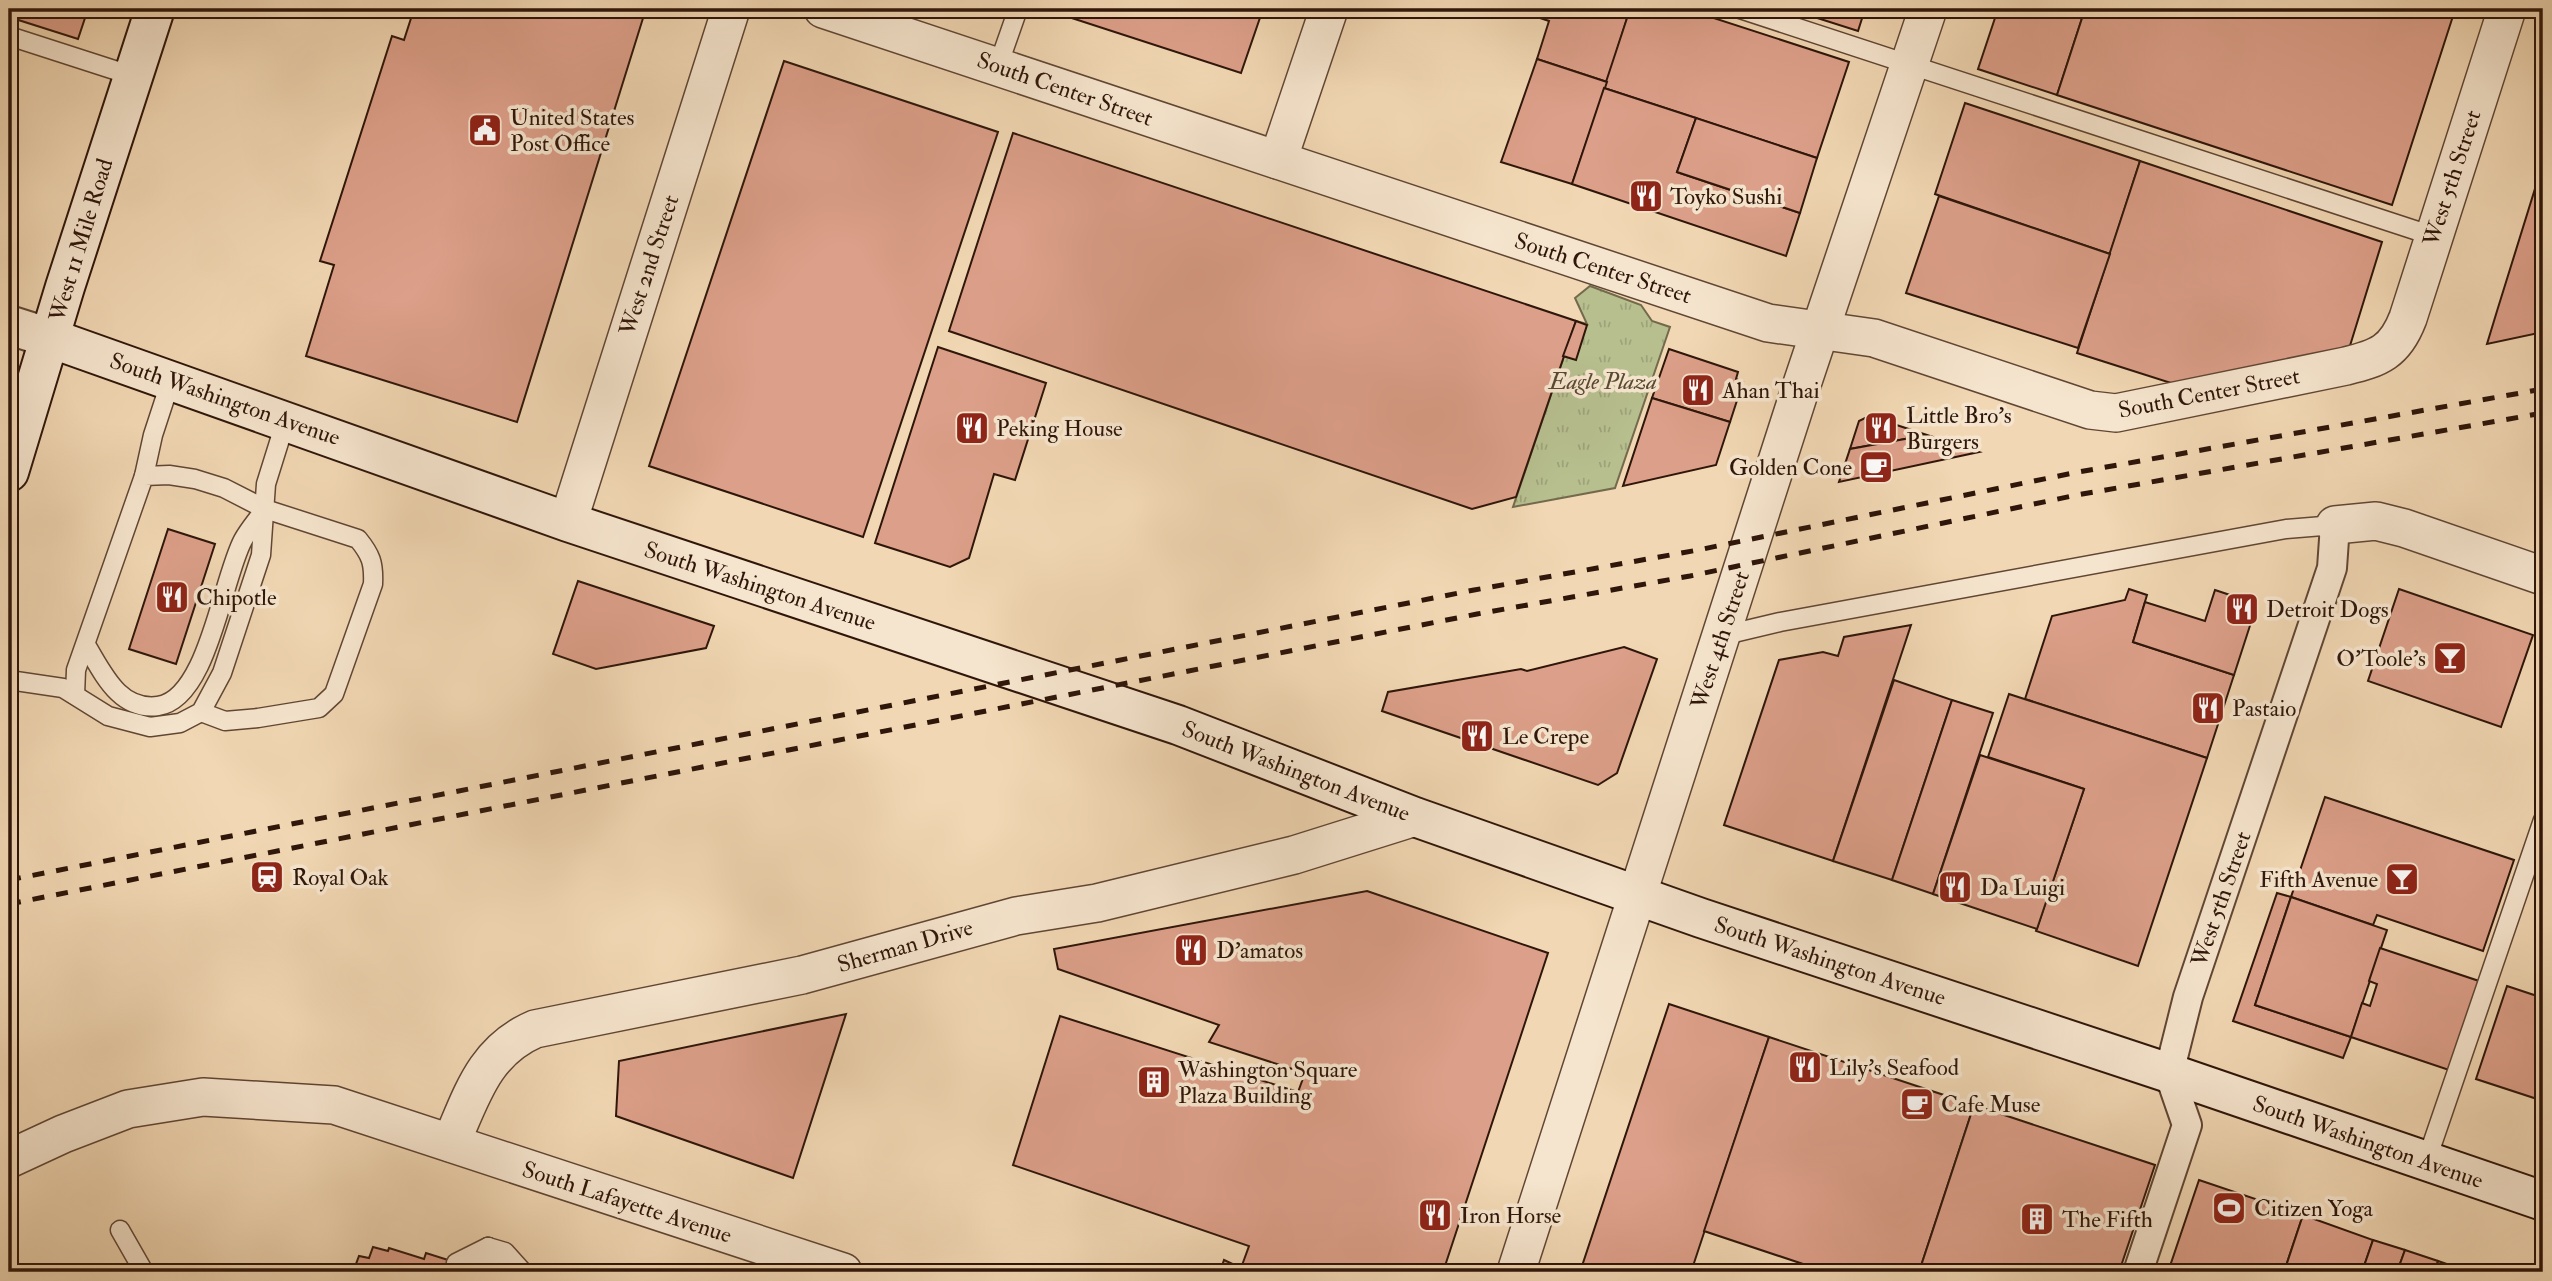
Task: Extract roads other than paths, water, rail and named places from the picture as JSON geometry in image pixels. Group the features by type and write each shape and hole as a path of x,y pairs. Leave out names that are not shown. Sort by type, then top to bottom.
{"main road":[{"name":"West 11 Mile Road","path":"9,472 155,9"},
{"name":"South Washington Avenue","path":"9,325 286,420 568,522 1178,725 1415,817 1637,896 2543,1201"}],"street":[{"name":"West 2nd Street","path":"568,522 731,9"},
{"name":"South Center Street","path":"823,9 1768,323 1874,338 2090,410 2116,413 2346,366 2377,358 2393,345"},
{"path":"1278,160 1329,9"},
{"name":"West 4th Street","path":"1516,1272 1820,331 1928,9"},
{"name":"West 5th Street","path":"2393,345 2408,318 2507,9"},
{"path":"2335,525 2376,521 2404,528 2543,576"},
{"name":"West 5th Street","path":"2169,1073 2188,997 2332,568 2335,525"},
{"name":"Sherman Drive","path":"451,1143 489,1062 518,1037 535,1029 802,975 1016,916 1097,903 1294,855 1415,817"},
{"path":"2138,1272 2187,1125 2169,1073"},
{"name":"South Lafayette Avenue","path":"9,1158 128,1109 203,1097 334,1105 843,1272"}],"lane":[{"path":"999,66 1018,9"},
{"path":"1740,9 2433,236"},
{"path":"9,36 132,76"},
{"path":"75,695 76,670 144,476 153,435 171,380"},
{"path":"9,680 63,688 108,716 150,727 180,723 201,712 222,673 261,555 266,484 286,420"},
{"path":"144,476 169,475 195,479 224,488 265,509 358,539 368,551 374,565 373,584 334,694 319,708 225,721 201,712"},
{"path":"86,645 111,686 121,697 139,705 155,706 168,704 182,694 198,669 243,540 265,509"},
{"path":"1721,636 1780,622 2272,531 2335,525"},
{"path":"2426,1162 2543,820"},
{"path":"120,1230 144,1272"},
{"path":"456,1263 488,1247 505,1252 523,1272"},
{"path":"478,1270 488,1247"},
{"path":"488,1247 498,1272"}],"railway":[{"path":"9,880 1474,590 1698,550 2073,473 2543,389"},
{"path":"9,904 1477,614 1690,576 2077,495 2543,413"}],"place":[{"name":"United States Post Office","path":"485,130"},
{"name":"Toyko Sushi","path":"1646,196"},
{"name":"Ahan Thai","path":"1698,390"},
{"name":"Peking House","path":"972,428"},
{"name":"Little Bro's Burgers","path":"1881,428"},
{"name":"Golden Cone","path":"1876,467"},
{"name":"Chipotle","path":"172,597"},
{"name":"Detroit Dogs","path":"2242,609"},
{"name":"O'Toole's","path":"2450,658"},
{"name":"Pastaio","path":"2208,708"},
{"name":"Le Crepe","path":"1477,736"},
{"name":"Royal Oak","path":"267,877"},
{"name":"Fifth Avenue","path":"2402,879"},
{"name":"Da Luigi","path":"1955,887"},
{"name":"D'amatos","path":"1191,950"},
{"name":"Lily's Seafood","path":"1805,1067"},
{"name":"Washington Square Plaza Building","path":"1154,1082"},
{"name":"Cafe Muse","path":"1917,1104"},
{"name":"Citizen Yoga","path":"2229,1208"},
{"name":"Iron Horse","path":"1435,1215"},
{"name":"The Fifth","path":"2037,1219"}],"park label":[{"name":"Eagle Plaza","path":"1603,381"}]}
